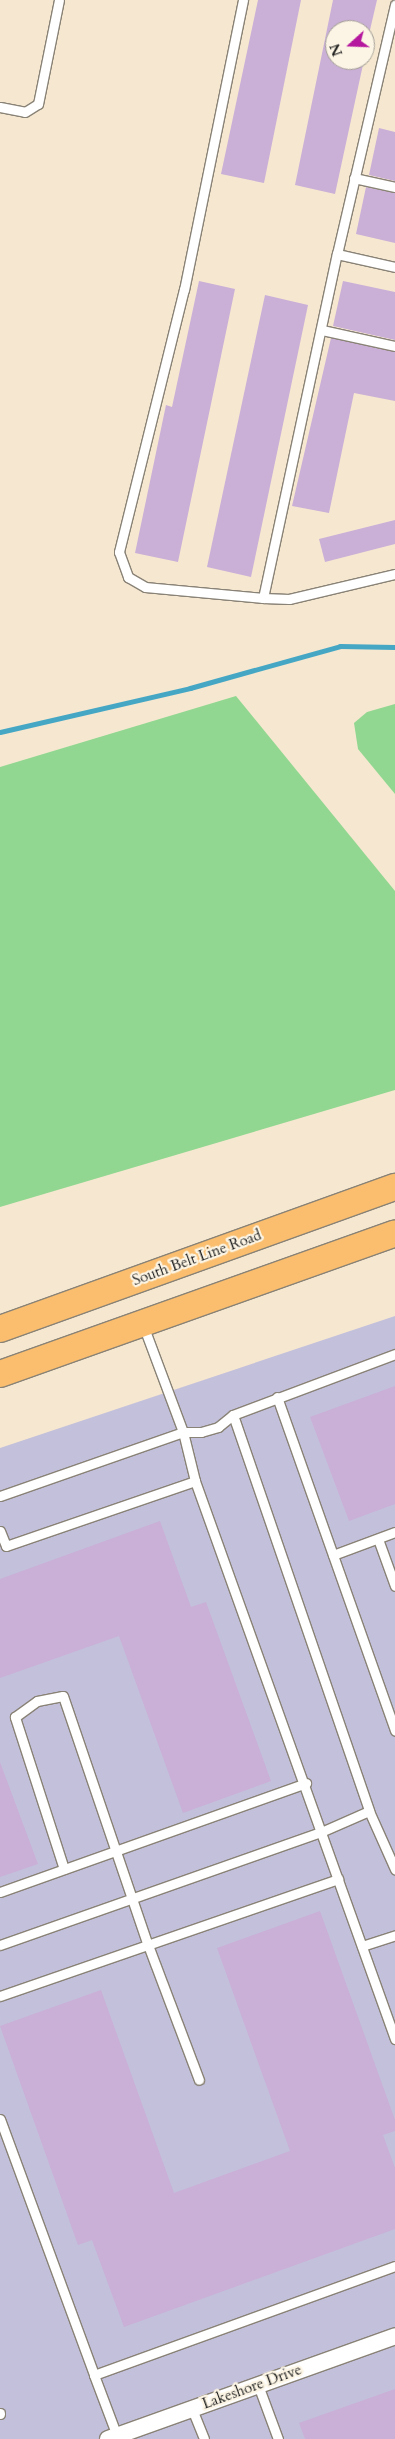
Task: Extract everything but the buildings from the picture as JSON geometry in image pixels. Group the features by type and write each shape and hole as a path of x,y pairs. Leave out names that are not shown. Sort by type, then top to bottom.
{"main road":[{"name":"South Belt Line Road","path":"0,1329 395,1187"},
{"path":"0,1374 395,1233"},
{"path":"129,1283 142,1322"}],"street":[{"name":"Lakeshore Drive","path":"113,2437 395,2336"}],"lane":[{"path":"0,107 25,112 38,104 59,0"},
{"path":"243,0 184,289 119,552 128,577 145,587 263,598 289,599 395,574"},
{"path":"263,598 322,330 336,254 395,5"},
{"path":"354,178 395,187"},
{"path":"336,254 395,267"},
{"path":"322,330 395,346"},
{"path":"142,1322 183,1432 195,1481 306,1783 321,1832 395,2039"},
{"path":"0,1496 183,1432 201,1432 218,1427 233,1415 395,1354"},
{"path":"277,1397 395,1731"},
{"path":"233,1415 369,1810 395,1869"},
{"path":"0,1531 3,1547 195,1481"},
{"path":"332,1555 395,1532"},
{"path":"378,1538 395,1586"},
{"path":"64,1870 16,1718 37,1701 63,1696 134,1898 148,1945 199,2080"},
{"path":"0,1892 306,1783"},
{"path":"0,1945 321,1832 369,1810"},
{"path":"0,1996 338,1879"},
{"path":"362,1946 395,1934"},
{"path":"0,2119 94,2374 113,2437"},
{"path":"94,2374 395,2266"},
{"path":"258,2385 278,2439"},
{"path":"192,2409 204,2439"}],"shaded area":[{"path":"395,1316 395,2439 0,2439 0,1448"}],"green space":[{"path":"236,696 395,891 395,1090 0,1207 0,767"},
{"path":"395,704 395,794 358,749 354,723 367,712"}],"waterway":[{"path":"0,732 190,688 340,646 395,647"}]}
